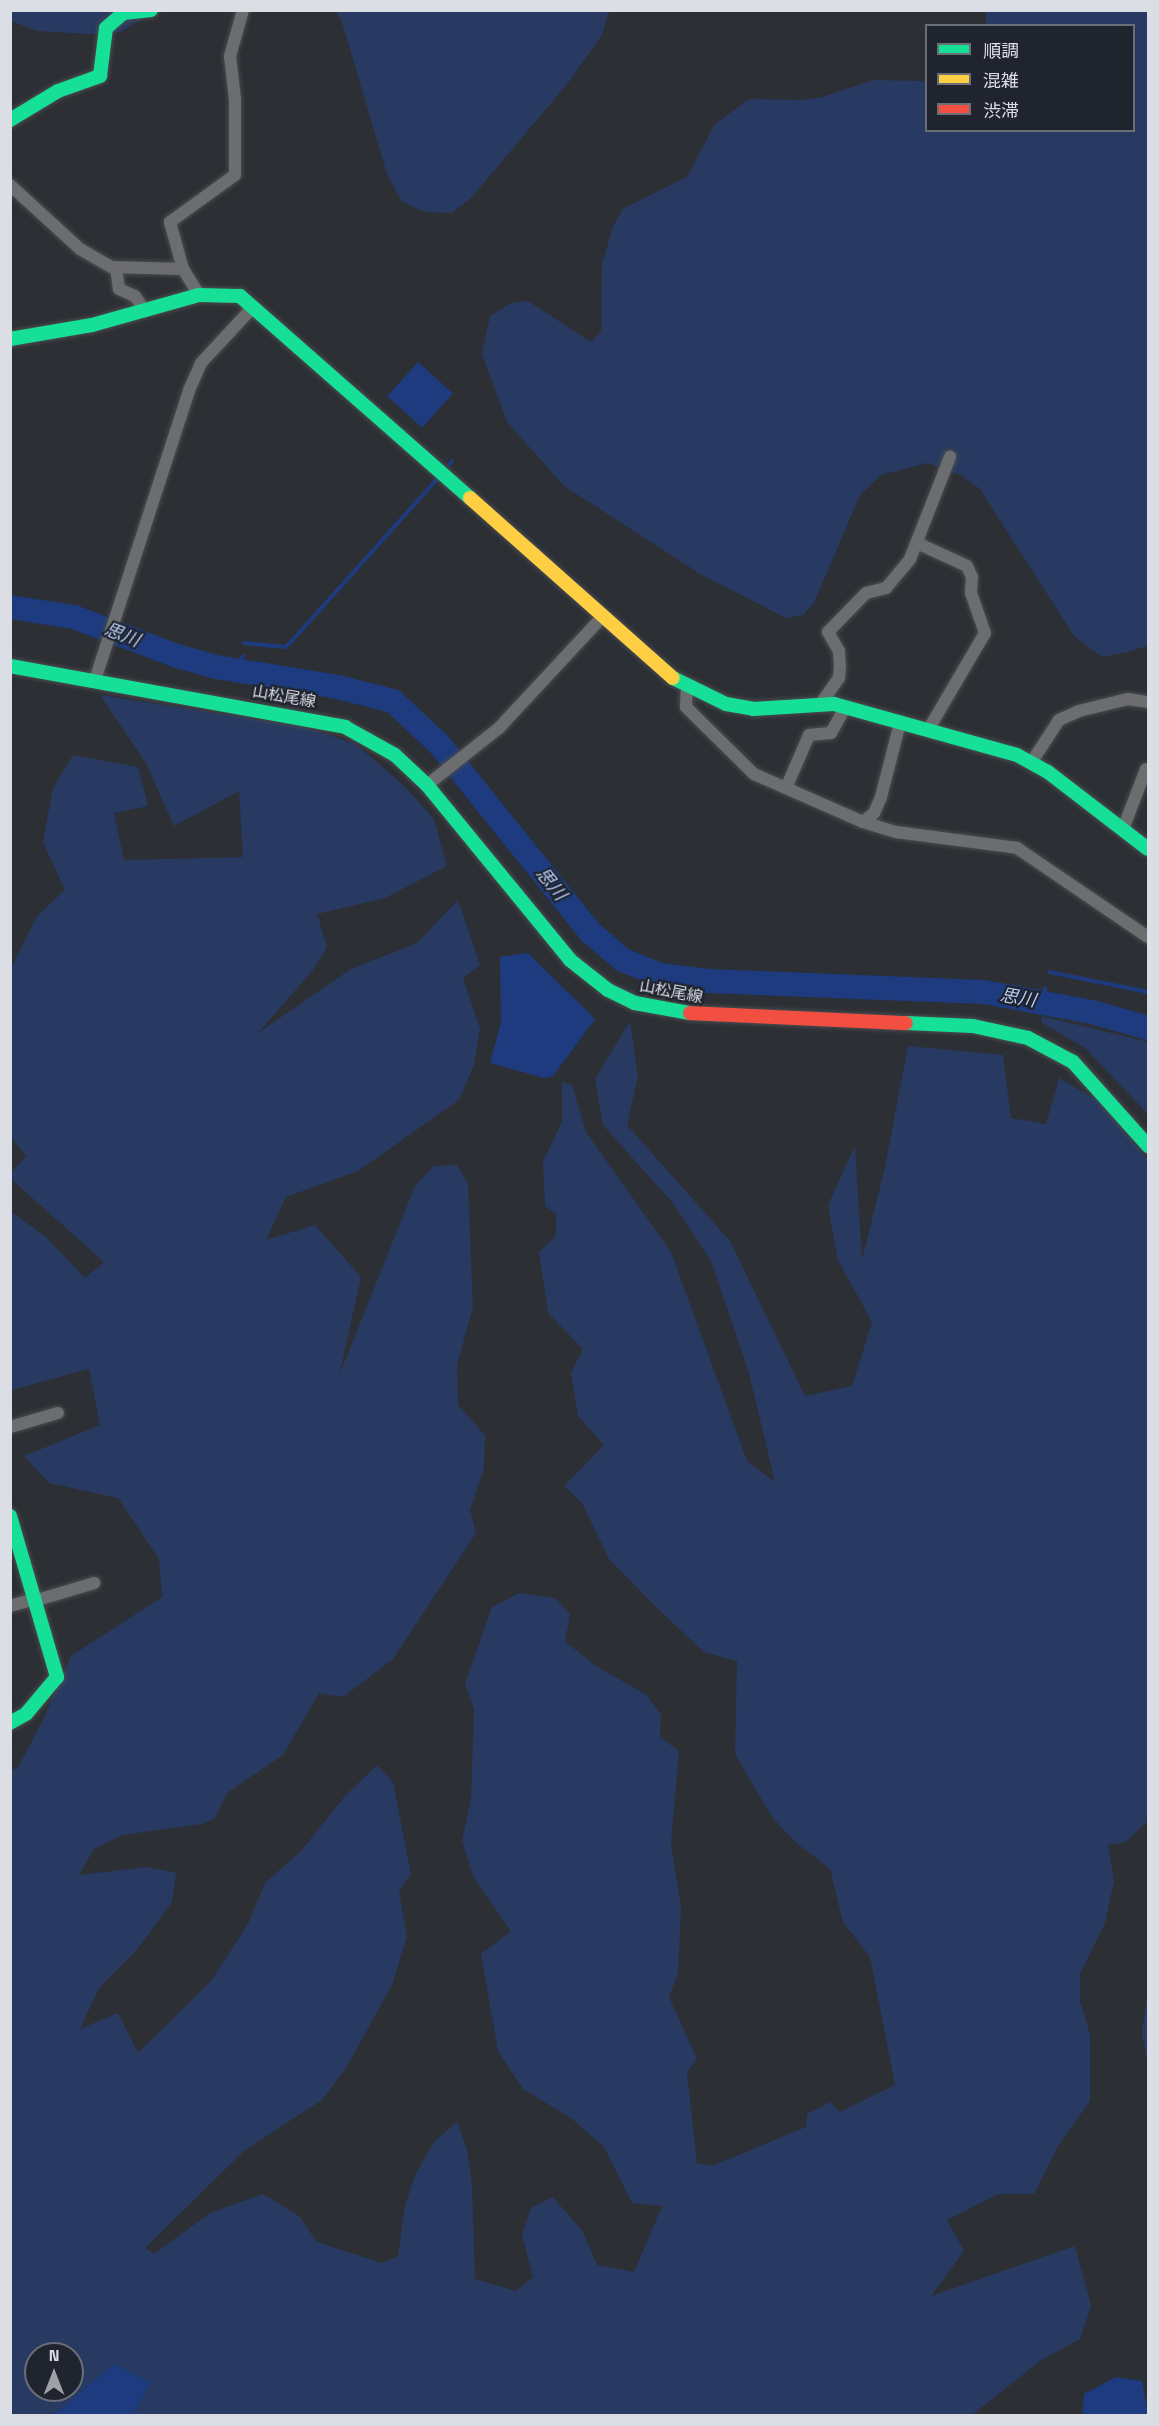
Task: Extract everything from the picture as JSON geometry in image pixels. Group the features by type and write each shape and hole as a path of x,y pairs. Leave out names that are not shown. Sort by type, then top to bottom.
{"street":[{"path":"10,120 58,91 100,76 106,28 123,13 151,10"},
{"path":"199,295 183,269 170,222 235,175 235,99 230,56 243,10"},
{"path":"10,185 80,249 116,268 183,269"},
{"path":"116,268 119,289 135,296 144,310"},
{"path":"10,339 144,310 199,295 240,296 602,617 687,686 726,704 753,709 822,702 928,730 1031,763 1149,849"},
{"path":"95,680 190,388 201,363 253,307"},
{"path":"822,702 839,678 840,667 839,651 828,632 866,594 886,588 897,577 917,543 950,457"},
{"path":"917,543 967,566 972,578 971,594 985,633 928,730"},
{"path":"427,785 499,729 602,617"},
{"name":"山松尾線","path":"10,666 345,727 395,755 427,785 570,960 626,999 698,1015 973,1026 1028,1038 1073,1062 1149,1146"},
{"path":"687,686 686,707 754,774 863,822 896,832 1017,848 1149,937"},
{"path":"1031,763 1059,720 1078,711 1128,699 1149,702"},
{"path":"786,788 809,735 831,733 845,708"},
{"path":"863,822 874,813 881,797 900,723"},
{"path":"1122,829 1146,769"},
{"path":"10,1427 58,1413"},
{"path":"10,1516 57,1677 26,1714 10,1723"},
{"path":"10,1606 94,1582"}],"shaded area":[{"path":"10,11 154,11 121,32 90,34 37,31 11,21"},
{"path":"335,11 609,11 602,35 568,83 471,198 452,213 425,212 402,202 387,174 341,19"},
{"path":"986,11 1148,11 1148,646 1127,652 1102,657 1074,636 980,489 962,476 927,463 881,475 860,495 814,603 803,615 786,618 702,575 564,486 507,422 482,354 490,316 511,303 528,301 591,342 601,332 602,264 613,226 623,209 687,177 715,124 749,99 802,100 822,97 873,80 919,81 925,82 925,132 1135,132 1135,24 986,24"},
{"path":"418,362 453,393 422,428 387,396"},
{"path":"100,695 304,727 356,744 403,785 434,819 447,866 385,898 317,914 327,947 313,970 258,1033 351,969 417,943 458,900 480,965 463,978 480,1029 474,1065 459,1100 358,1171 286,1197 266,1240 315,1225 361,1277 339,1376 415,1186 434,1166 457,1165 468,1184 473,1307 457,1365 458,1405 485,1435 484,1468 470,1510 476,1533 393,1659 343,1697 319,1693 283,1755 227,1793 215,1818 202,1824 122,1835 94,1849 79,1875 147,1867 176,1873 172,1902 136,1951 99,1988 80,2029 118,2013 138,2053 211,1981 248,1924 265,1883 301,1851 345,1796 377,1765 393,1782 411,1874 399,1891 407,1937 392,1985 346,2068 322,2100 245,2150 145,2248 154,2254 210,2213 263,2194 299,2216 317,2242 382,2263 398,2256 405,2205 416,2173 435,2141 457,2122 467,2150 472,2185 475,2279 516,2291 533,2277 522,2234 531,2208 553,2197 583,2232 597,2265 634,2272 662,2206 632,2203 604,2147 571,2118 523,2089 498,2051 481,1954 511,1931 474,1878 462,1841 471,1799 474,1709 465,1684 492,1607 519,1593 555,1598 570,1614 565,1642 601,1669 647,1695 661,1715 660,1737 679,1751 671,1843 681,1908 678,1973 669,1997 697,2059 687,2072 697,2163 712,2166 806,2127 807,2114 830,2102 840,2112 895,2085 870,1957 843,1922 830,1869 794,1841 772,1817 735,1754 737,1661 704,1652 655,1606 609,1559 582,1503 564,1486 604,1445 578,1416 571,1373 583,1349 548,1313 539,1252 556,1236 556,1214 545,1206 543,1161 562,1122 562,1082 572,1085 586,1132 671,1252 747,1461 775,1482 749,1373 711,1261 672,1202 603,1125 595,1079 630,1021 638,1077 627,1125 730,1241 805,1396 852,1386 872,1322 838,1260 828,1205 855,1146 862,1260 885,1167 908,1046 1003,1055 1011,1118 1046,1124 1059,1078 1099,1101 1148,1160 1148,1821 1125,1842 1108,1845 1114,1881 1105,1923 1080,1974 1080,2001 1090,2034 1090,2101 1058,2146 1034,2194 998,2194 947,2220 964,2251 931,2296 1075,2246 1091,2306 1080,2339 1040,2361 972,2415 133,2415 151,2383 114,2364 84,2389 84,2342 24,2342 24,2402 69,2402 53,2415 11,2415 11,1769 17,1769 41,1724 71,1656 162,1597 159,1559 118,1498 49,1483 24,1456 100,1425 89,1369 11,1390 10,1211 46,1237 85,1278 104,1262 11,1179 11,1173 26,1156 11,1137 11,968 37,916 65,890 43,842 53,788 73,755 138,767 148,806 114,813 124,860 243,857 239,791 174,826 146,763"},
{"path":"528,953 595,1019 553,1076 544,1078 490,1063 501,1022 500,957"},
{"path":"1042,1016 1148,1042 1148,1114 1085,1048 1041,1022"},
{"path":"1148,1988 1148,2065 1142,2033"},
{"path":"114,2364 151,2383 133,2415 53,2415 69,2402 84,2402 84,2389"},
{"path":"1116,2377 1142,2381 1148,2415 1082,2415 1084,2394"}],"waterway":[{"path":"449,465 452,461"},
{"path":"244,643 285,647 290,643 439,477"},
{"name":"思川","path":"10,607 74,617 177,656 216,667 338,687 393,701 439,744 590,932 623,960 660,975 709,981 984,992 1092,1012 1148,1028"},
{"path":"235,670 243,656"},
{"path":"1049,972 1148,992"},
{"path":"1043,1003 1045,988"}],"traffic: fast":[{"path":"10,120 58,91 100,76 106,28 123,13 151,10"},
{"path":"10,339 92,325 199,295 240,296 470,498"},
{"path":"10,666 345,727 395,755 427,785 570,960 608,990 635,1003 690,1013"},
{"path":"673,678 726,704 753,709 834,704 1017,755 1048,772 1148,849"},
{"path":"906,1023 973,1026 1028,1038 1073,1062 1148,1146"},
{"path":"10,1516 57,1677 26,1714 10,1723"}],"traffic: slow":[{"path":"470,498 673,678"}],"traffic: jam":[{"path":"690,1013 906,1023"}]}
